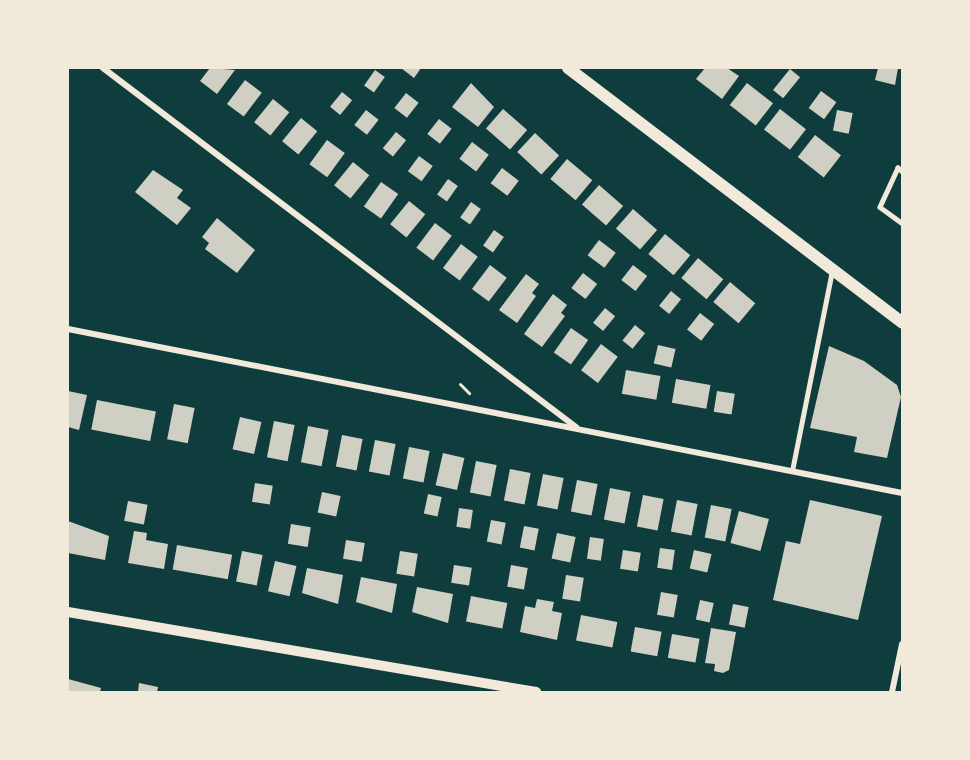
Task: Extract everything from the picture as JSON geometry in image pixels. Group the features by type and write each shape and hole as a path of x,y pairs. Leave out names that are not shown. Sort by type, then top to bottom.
{"main road":[{"path":"568,68 903,322"}],"street":[{"path":"103,68 579,429"},
{"path":"68,330 903,493"},
{"path":"68,612 536,693"},
{"path":"892,693 903,644"}],"lane":[{"path":"903,172 898,168 880,207 903,223"},
{"path":"792,471 832,268"}],"path":[{"path":"460,384 470,393"}],"building":[{"path":"210,68 235,70 217,94 200,81"},
{"path":"401,68 421,68 414,78"},
{"path":"705,68 727,68 739,76 722,99 696,79"},
{"path":"878,68 898,68 895,85 875,80"},
{"path":"790,69 800,77 783,98 773,90"},
{"path":"375,70 385,77 374,92 364,86"},
{"path":"245,80 262,93 244,117 227,104"},
{"path":"471,83 494,107 478,127 452,107"},
{"path":"747,83 773,103 756,125 730,105"},
{"path":"821,91 836,102 824,119 809,108"},
{"path":"342,92 352,100 340,115 330,107"},
{"path":"406,93 419,103 407,118 394,108"},
{"path":"273,99 289,112 270,136 254,122"},
{"path":"503,109 527,130 510,150 486,129"},
{"path":"780,109 806,129 790,150 764,129"},
{"path":"366,110 379,120 367,135 354,125"},
{"path":"837,110 853,113 849,134 833,131"},
{"path":"301,118 317,131 298,155 282,141"},
{"path":"439,119 452,129 440,144 427,134"},
{"path":"396,132 406,140 393,157 383,148"},
{"path":"535,133 559,156 541,175 517,152"},
{"path":"815,135 841,155 824,177 798,157"},
{"path":"327,140 345,153 327,177 309,164"},
{"path":"472,142 489,155 476,171 459,159"},
{"path":"419,156 433,166 422,181 408,171"},
{"path":"567,159 592,180 576,200 550,179"},
{"path":"353,162 369,175 350,199 334,185"},
{"path":"502,168 519,181 507,196 491,183"},
{"path":"153,170 183,190 177,198 191,208 177,225 135,192"},
{"path":"448,179 458,186 447,201 437,195"},
{"path":"381,182 398,194 381,219 364,207"},
{"path":"599,185 623,206 606,226 582,205"},
{"path":"409,201 425,214 406,238 390,224"},
{"path":"471,202 481,209 470,224 460,218"},
{"path":"633,209 657,230 640,250 616,229"},
{"path":"217,218 255,250 237,273 205,249 209,243 202,237"},
{"path":"435,223 452,236 433,260 416,248"},
{"path":"494,230 504,237 493,252 483,246"},
{"path":"665,234 690,255 674,275 648,254"},
{"path":"599,240 616,253 604,268 588,255"},
{"path":"461,244 478,257 460,281 443,268"},
{"path":"698,258 723,279 707,299 681,278"},
{"path":"490,265 507,278 489,302 472,289"},
{"path":"633,265 647,276 635,291 621,280"},
{"path":"583,273 597,284 585,299 571,288"},
{"path":"526,274 539,284 532,293 536,296 517,323 499,310"},
{"path":"730,282 755,303 739,323 713,302"},
{"path":"671,291 681,299 669,314 659,306"},
{"path":"553,294 567,305 561,313 565,316 542,347 524,334"},
{"path":"605,308 615,316 603,331 593,323"},
{"path":"700,313 714,324 701,341 687,330"},
{"path":"635,325 645,333 633,349 622,341"},
{"path":"571,328 588,340 571,365 554,353"},
{"path":"601,344 618,357 598,383 581,370"},
{"path":"658,345 676,349 671,368 654,364"},
{"path":"829,346 864,361 897,385 901,397 887,458 854,452 857,437 810,428"},
{"path":"626,370 660,376 656,400 622,394"},
{"path":"676,379 710,385 706,409 672,403"},
{"path":"68,391 87,395 79,430 68,427"},
{"path":"717,391 735,394 731,415 714,412"},
{"path":"97,400 156,411 150,441 91,429"},
{"path":"174,404 195,408 188,443 167,439"},
{"path":"240,417 261,422 254,454 233,449"},
{"path":"274,421 295,425 288,461 267,457"},
{"path":"308,426 329,430 322,466 301,462"},
{"path":"342,435 363,439 357,470 336,466"},
{"path":"375,440 396,444 390,475 369,471"},
{"path":"409,447 430,451 424,482 403,478"},
{"path":"443,453 464,458 457,490 436,485"},
{"path":"476,461 497,465 491,496 470,492"},
{"path":"510,469 531,473 525,504 504,500"},
{"path":"543,474 564,478 558,509 537,505"},
{"path":"577,480 598,484 592,515 571,511"},
{"path":"255,483 273,486 270,505 252,502"},
{"path":"610,488 631,492 625,523 604,519"},
{"path":"322,492 341,496 336,516 318,513"},
{"path":"428,494 442,497 438,516 424,514"},
{"path":"643,495 664,499 658,530 637,526"},
{"path":"677,500 698,504 692,535 671,531"},
{"path":"810,500 882,516 858,620 773,600 786,541 800,544"},
{"path":"128,501 148,505 144,524 124,521"},
{"path":"711,505 732,509 725,541 705,537"},
{"path":"459,508 473,510 470,529 456,527"},
{"path":"739,511 769,519 760,551 730,543"},
{"path":"491,520 506,523 502,544 487,542"},
{"path":"68,521 109,536 105,560 68,553"},
{"path":"291,524 311,527 308,547 288,544"},
{"path":"524,526 539,529 535,550 520,548"},
{"path":"134,531 147,533 146,540 168,544 164,569 128,563"},
{"path":"557,533 576,537 570,562 552,558"},
{"path":"590,537 604,539 601,561 587,559"},
{"path":"346,540 365,543 362,562 343,559"},
{"path":"177,545 232,555 228,579 173,570"},
{"path":"660,548 675,550 672,570 657,568"},
{"path":"623,550 641,553 638,572 620,569"},
{"path":"694,550 712,554 707,573 690,569"},
{"path":"242,551 263,555 257,585 236,581"},
{"path":"400,551 418,554 414,577 396,574"},
{"path":"275,561 296,566 289,596 268,591"},
{"path":"454,565 472,568 469,586 451,583"},
{"path":"511,565 528,568 524,590 507,587"},
{"path":"307,568 343,575 338,604 302,593"},
{"path":"566,575 584,578 580,602 562,599"},
{"path":"361,577 397,584 392,613 356,602"},
{"path":"417,587 453,594 448,623 412,612"},
{"path":"661,592 678,595 674,618 657,615"},
{"path":"471,596 507,603 502,629 466,622"},
{"path":"537,599 554,602 552,611 562,613 557,640 520,632 525,606 535,608"},
{"path":"700,600 714,603 710,622 696,620"},
{"path":"733,604 749,607 745,628 729,625"},
{"path":"581,615 617,622 612,648 576,641"},
{"path":"635,627 662,632 657,656 631,652"},
{"path":"711,628 736,632 729,670 723,673 714,671 715,664 705,663"},
{"path":"672,634 700,639 695,662 668,658"},
{"path":"68,679 101,688 100,692 68,692"},
{"path":"139,683 158,687 157,692 138,692"}]}
